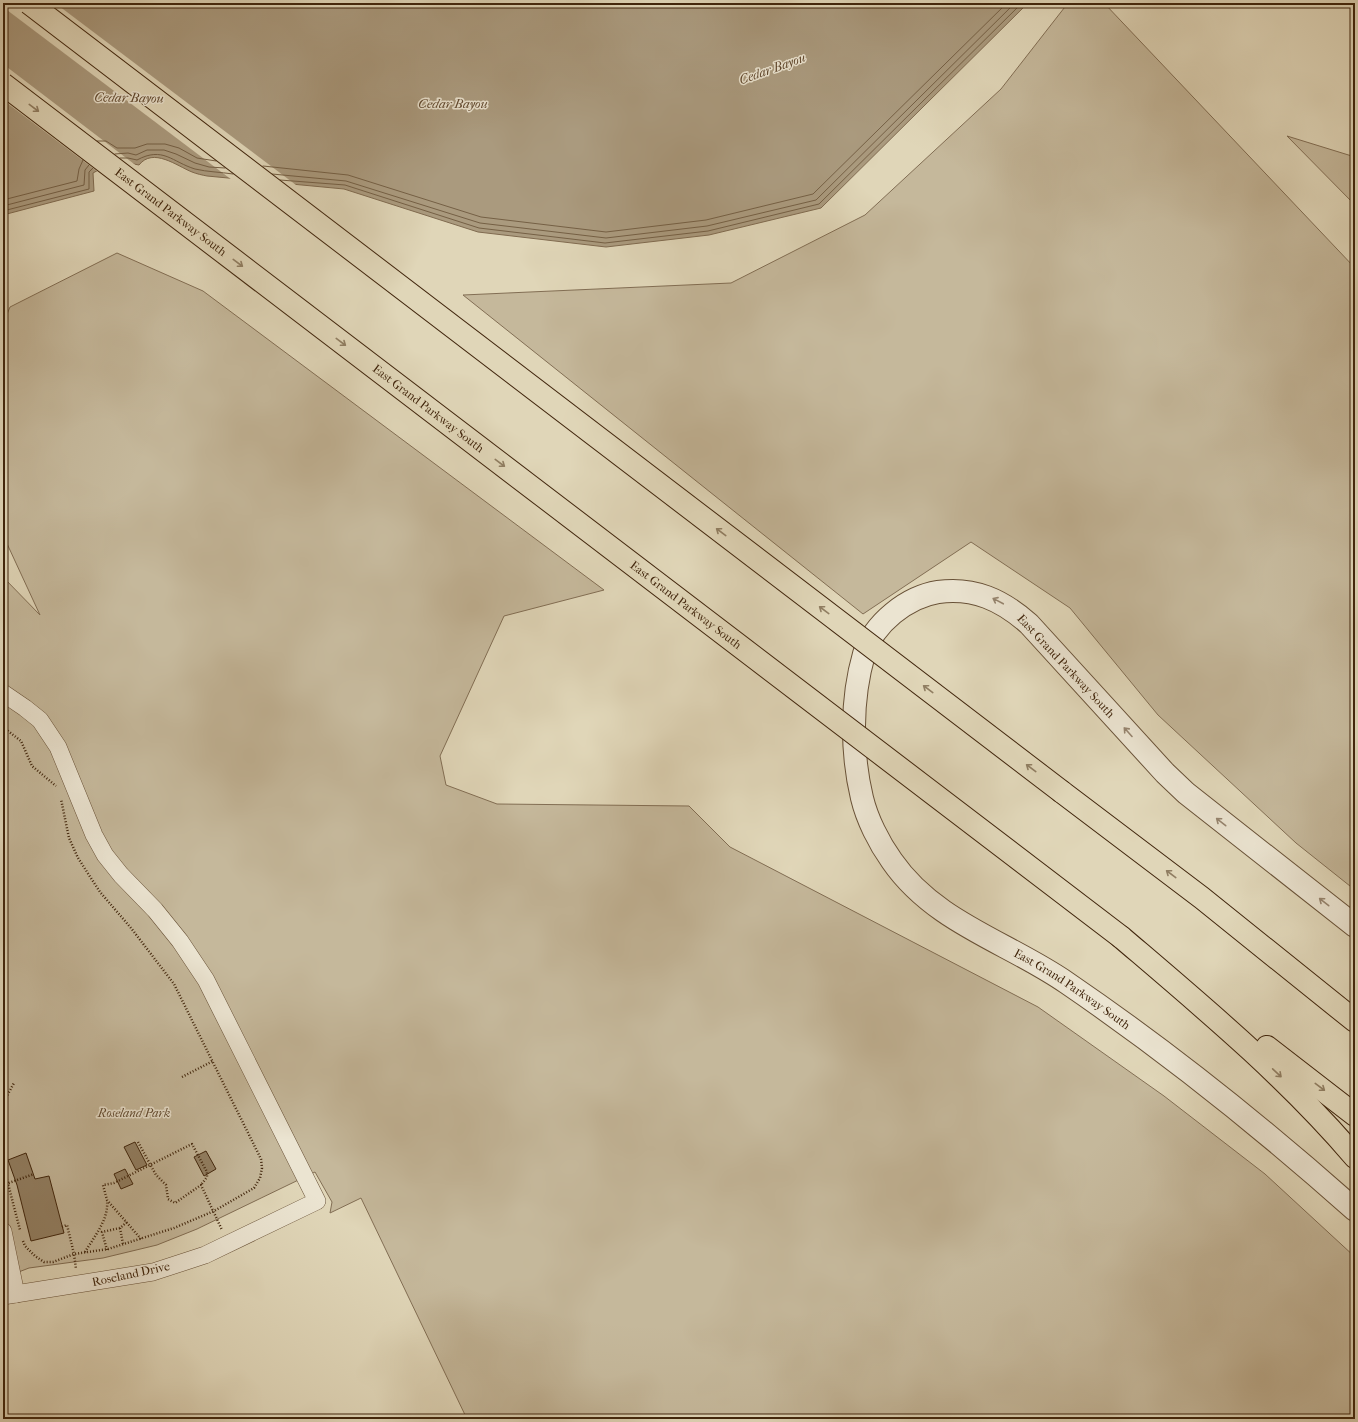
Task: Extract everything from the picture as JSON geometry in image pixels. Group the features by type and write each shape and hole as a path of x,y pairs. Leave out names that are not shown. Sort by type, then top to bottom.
{"highway":[{"path":"28,3 1202,898 1355,1020"},
{"name":"East Grand Parkway South","path":"3,84 1355,1115"},
{"path":"1202,898 1355,1005"},
{"path":"1121,937 1226,1026 1292,1087 1355,1157"}],"street":[{"name":"East Grand Parkway South","path":"1355,926 1186,794 1029,624 1012,609 992,598 970,591 952,590 933,593 908,602 890,615 875,632 865,652 859,680 854,738 855,766 863,801 876,833 891,860 911,885 931,904 955,921 1036,963 1098,1004 1293,1156 1355,1210"},
{"name":"Roseland Drive","path":"3,694 40,720 58,747 94,834 105,855 180,941 206,980 317,1201 205,1255 153,1272 9,1295"},
{"path":"3,1231 9,1295"}],"path":[{"path":"3,727 21,741 32,766 50,780 58,790"},
{"path":"3,1171 19,1222 24,1246 44,1262 53,1262 74,1254 107,1250 174,1228 214,1211 254,1188 260,1178 262,1168 261,1159 174,984 131,928 100,892 78,858 69,838 59,794"},
{"path":"182,1076 213,1061"},
{"path":"3,1103 14,1083"},
{"path":"85,1253 108,1209 103,1185 114,1182 150,1165 192,1144 207,1172 207,1177 201,1185 184,1196 179,1202 170,1202 168,1199 166,1185 156,1175 150,1165 138,1142"},
{"path":"3,1185 34,1174"},
{"path":"201,1185 228,1243"},
{"path":"107,1200 141,1239"},
{"path":"107,1250 102,1232 120,1228 127,1222"},
{"path":"62,1227 67,1225 74,1254 77,1285"},
{"path":"120,1228 123,1244"}],"green space":[{"path":"1068,3 1104,3 1355,268 1355,890 1296,843 1158,715 1070,608 971,542 863,614 463,295 731,283 865,215 1001,89"},
{"path":"1287,136 1355,157 1355,205"},
{"name":"Roseland Park","path":"117,253 203,291 604,590 504,616 440,756 446,785 497,804 689,806 730,847 1038,1007 1164,1096 1265,1174 1355,1257 1355,1419 467,1419 361,1198 330,1213 332,1202 315,1172 197,1229 157,1245 103,1258 29,1268 3,1278 3,577 40,615 3,535 3,324 10,307"}],"water":[{"name":"Cedar Bayou","path":"3,3 1028,3 821,208 709,235 606,247 478,232 344,189 207,176 194,173 172,162 158,158 145,160 139,165 121,163 104,167 93,173 94,191 3,215"}],"pier":[{"path":"3,3 55,3 300,188 232,180 3,7"},
{"path":"3,64 138,167 128,164 103,169 98,172 3,100"}],"building":[{"path":"135,1142 147,1165 136,1170 124,1147"},
{"path":"206,1151 216,1169 204,1176 194,1157"},
{"path":"26,1153 35,1179 49,1176 64,1233 31,1241 17,1185 8,1160"},
{"path":"125,1169 133,1184 121,1189 114,1174"}]}
